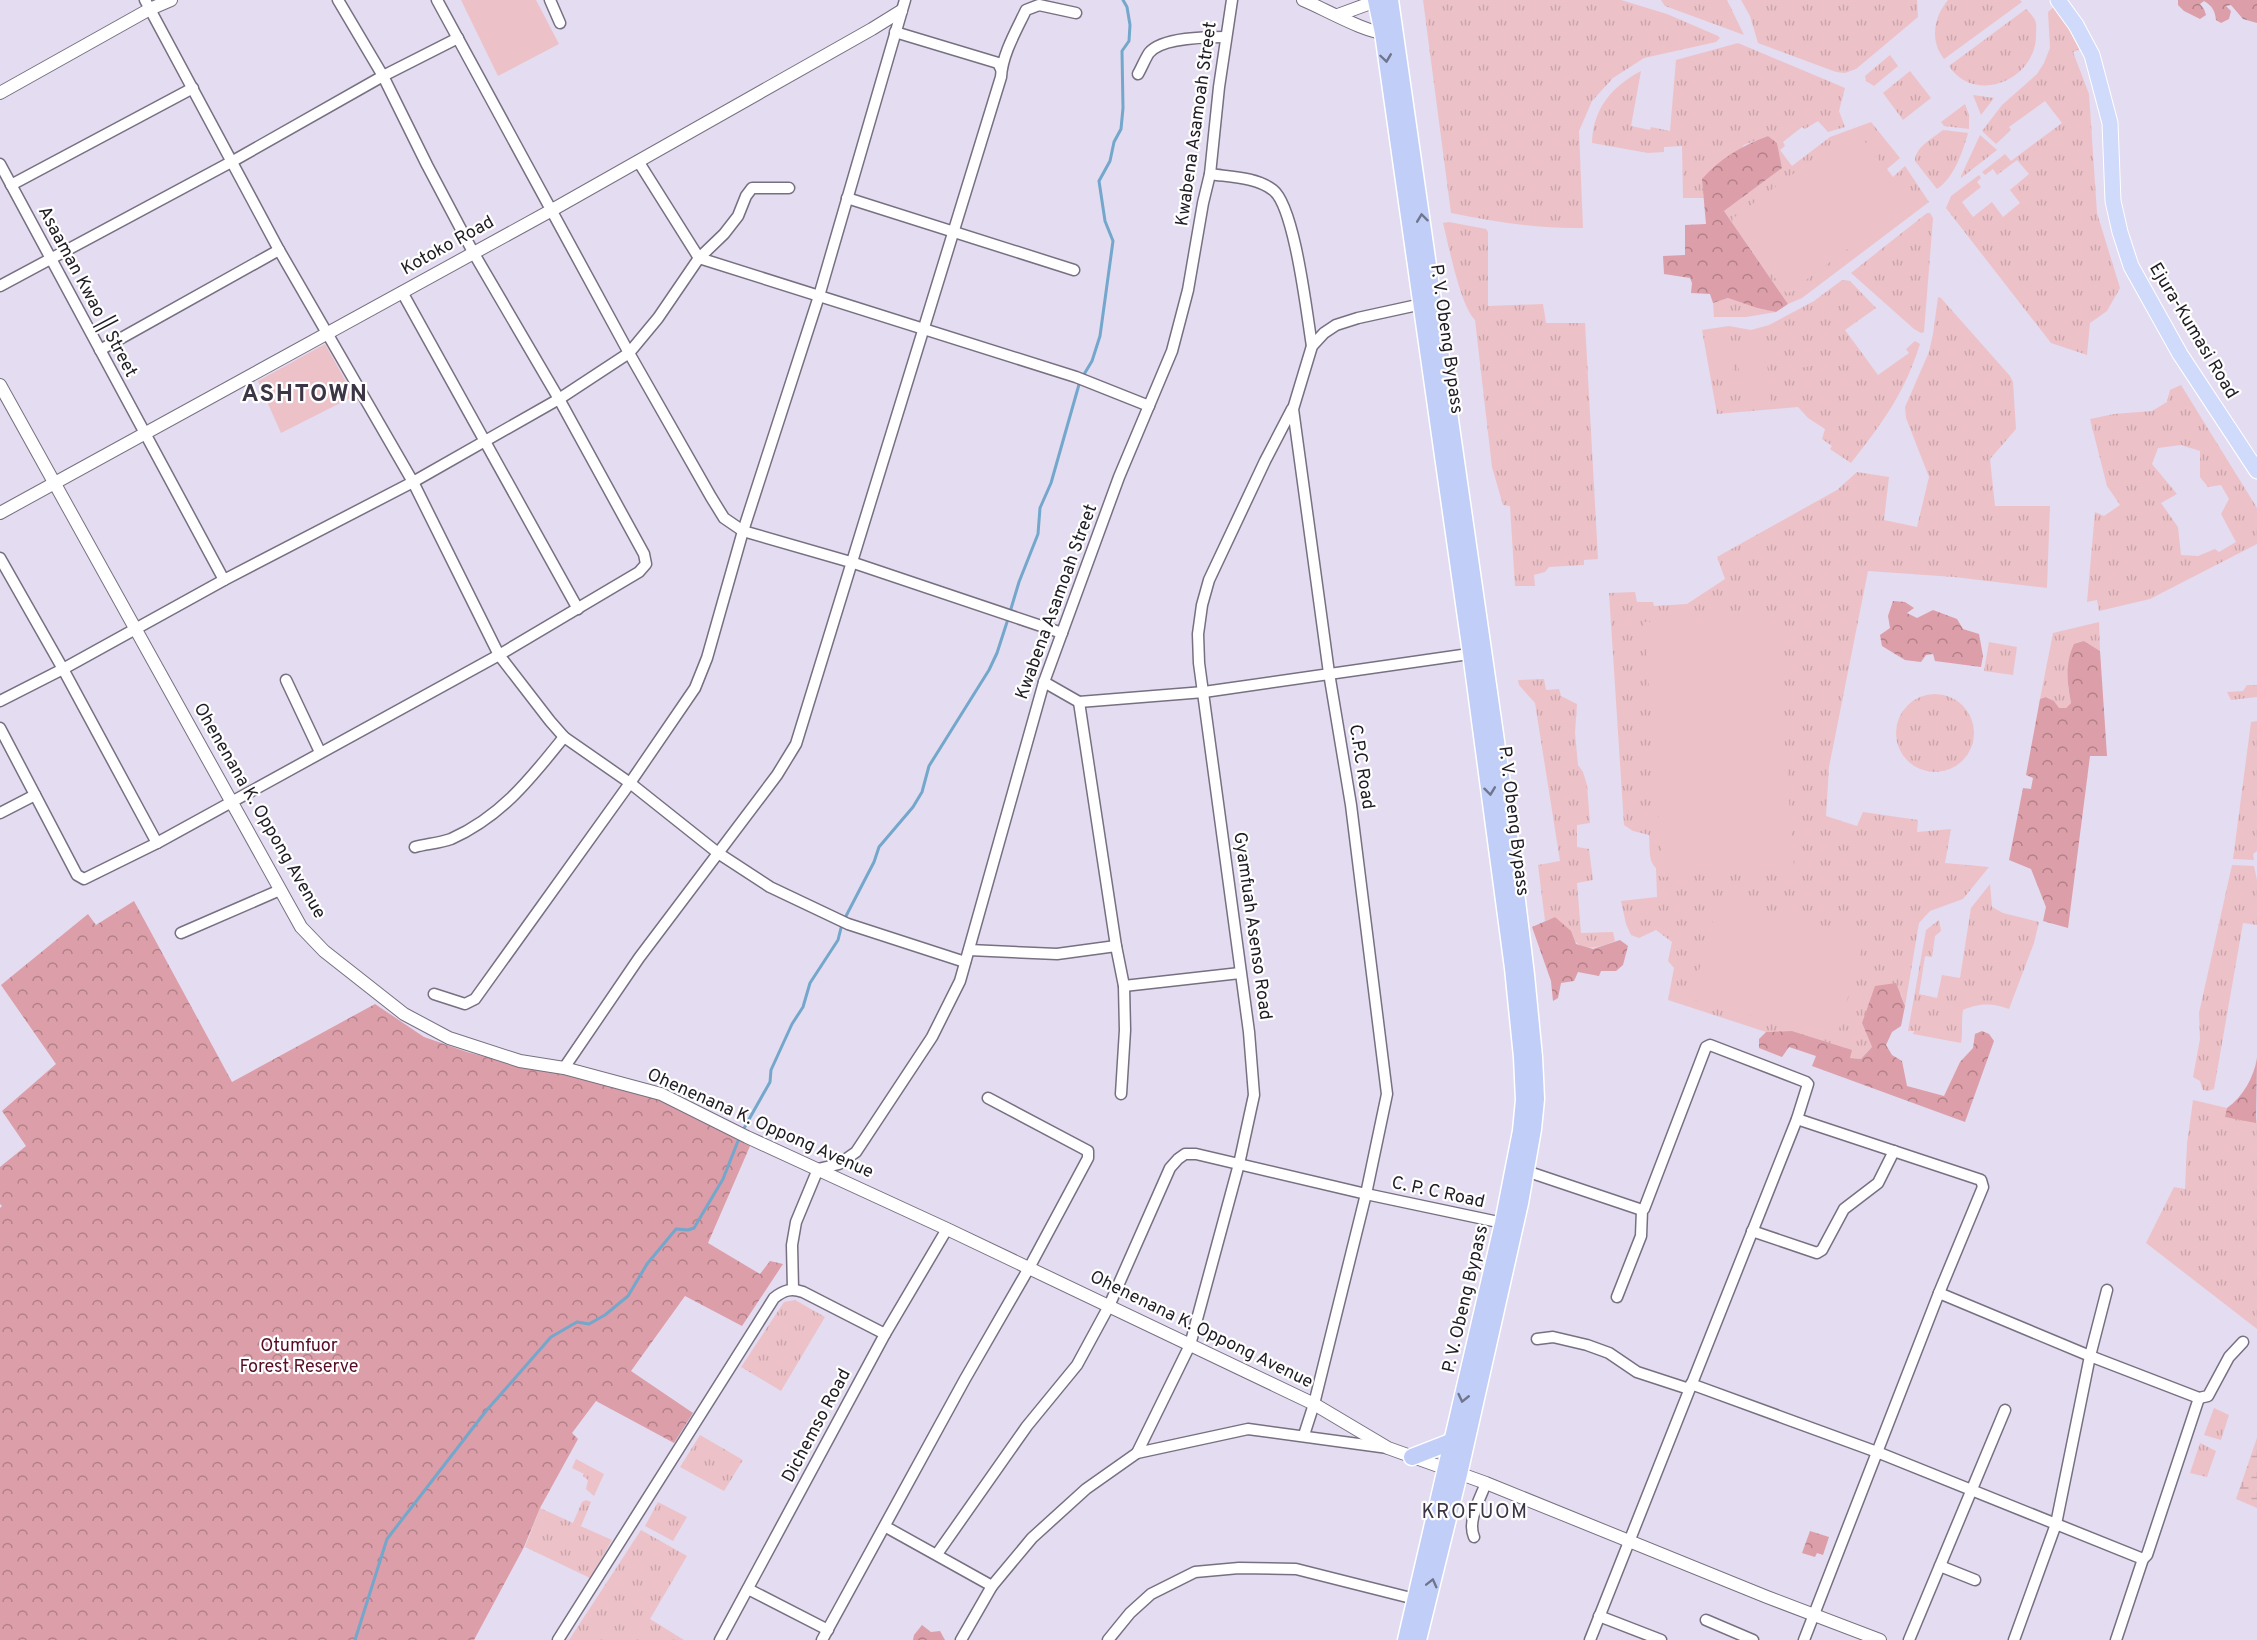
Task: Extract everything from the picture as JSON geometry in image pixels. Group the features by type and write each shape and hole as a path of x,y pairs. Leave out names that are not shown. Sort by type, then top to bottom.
{"highway":[{"name":"P. V. Obeng Bypass","path":"1383,1 1477,653 1522,1057 1523,1116 1503,1223 1453,1442 1453,1471 1415,1599 1417,1639"},
{"name":"P. V. Obeng Bypass","path":"1417,1639 1453,1471 1526,1171 1536,1099 1534,1057 1507,818 1477,653"},
{"path":"1412,1457 1453,1442"}],"main road":[{"name":"Ejura-Kumasi Road","path":"2058,0 2076,25 2092,55 2110,123 2113,201 2131,266 2180,354 2257,471"}],"street":[{"path":"0,93 148,4 171,0"},
{"path":"0,728 80,879 88,877 157,843 499,655 639,572 645,564 644,554 559,399 474,252 383,76 338,0"},
{"path":"437,0 629,353 724,518 742,531 854,563 1062,633"},
{"path":"550,0 560,23"},
{"name":"Kwabena Asamoah Street","path":"818,1169 839,1164 856,1152 932,1037 960,981 1044,682 1119,477 1172,351 1188,290 1210,174 1219,87 1232,0"},
{"path":"1303,0 1354,24 1389,33"},
{"path":"1338,15 1383,1"},
{"path":"148,4 279,250 413,482 499,655 564,737 630,783 718,853 770,887 848,924 965,962"},
{"path":"434,994 465,1004 476,999 695,688 707,658 742,531 819,296 903,5"},
{"name":"Kotoko Road","path":"0,513 326,332 552,210 872,29 903,5"},
{"path":"564,1068 639,958 777,775 796,744 925,330 1001,77 1001,69 1026,10 1039,5 1076,13"},
{"path":"895,32 998,63 1001,69"},
{"path":"1138,74 1150,51 1166,44 1202,37 1226,37"},
{"path":"0,286 233,161 383,76 458,39"},
{"path":"11,184 193,88"},
{"path":"638,161 699,258 1076,377 1149,406"},
{"name":"Asaaman Kwao || Street","path":"0,164 224,580"},
{"path":"1210,174 1254,181 1274,190 1284,207 1293,240 1312,346"},
{"path":"0,701 224,580 413,482 559,399 629,353 658,318 699,258 724,234 738,216 752,188 789,188"},
{"path":"847,198 1074,270"},
{"path":"100,350 279,250"},
{"path":"402,292 578,609"},
{"path":"1312,346 1324,333 1336,325 1428,303"},
{"name":"C.P.C Road","path":"1304,1436 1366,1194 1387,1094 1351,805 1329,673 1293,409 1312,346"},
{"name":"Ohenenana K. Oppong Avenue","path":"0,385 301,927 324,951 404,1014 449,1038 520,1061 564,1068 661,1094 742,1135 948,1229 1314,1404 1388,1448 1486,1483 1880,1640"},
{"path":"1204,692 1198,634 1202,605 1209,580 1265,461 1293,409"},
{"path":"0,558 157,843"},
{"path":"1044,682 1079,702 1204,692 1477,653"},
{"path":"286,680 320,752"},
{"name":"Gyamfuah Asenso Road","path":"1137,1453 1190,1345 1239,1164 1254,1095 1249,1032 1204,692"},
{"path":"1079,702 1124,986 1125,1030 1121,1094"},
{"path":"415,847 450,840 498,812 524,788 564,737"},
{"path":"0,813 35,795"},
{"path":"181,933 280,890"},
{"path":"969,950 1057,954 1116,946"},
{"path":"1124,986 1240,973"},
{"path":"1590,1640 1797,1119 1808,1084 1806,1082 1708,1045 1644,1209 1641,1210 1641,1236 1617,1297"},
{"path":"748,1589 825,1635 1088,1158 1088,1151 988,1098"},
{"path":"1797,1119 1981,1180 1983,1183 1804,1640"},
{"path":"1752,1231 1818,1253 1822,1250 1844,1209 1878,1183 1894,1151"},
{"name":"C. P. C Road","path":"936,1554 1027,1426 1077,1365 1109,1306 1165,1178 1178,1159 1185,1154 1196,1154 1503,1223"},
{"path":"793,1289 792,1255 796,1222 818,1169"},
{"path":"1526,1171 1641,1210"},
{"name":"Dichemso Road","path":"720,1640 885,1334 948,1229"},
{"path":"558,1640 774,1298 782,1292 793,1289 803,1292 885,1334"},
{"path":"2014,1640 2056,1524 2090,1356 2107,1290"},
{"path":"1939,1293 2090,1356 2199,1398 2208,1396 2229,1357 2243,1342"},
{"path":"1537,1339 1553,1337 1587,1345 1609,1353 1637,1372 1690,1387 1876,1452 2143,1559"},
{"path":"2116,1640 2199,1398"},
{"path":"1909,1640 2005,1410"},
{"path":"961,1640 992,1586 1032,1538 1086,1489 1137,1453 1248,1430 1388,1448"},
{"path":"1474,1537 1471,1531 1473,1516 1486,1483"},
{"path":"886,1527 992,1586"},
{"path":"1940,1566 1975,1580"},
{"path":"1108,1640 1130,1613 1151,1594 1195,1572 1239,1568 1296,1569 1415,1599"},
{"path":"1599,1617 1661,1640"},
{"path":"1706,1620 1753,1640"}],"green space":[{"path":"461,0 536,0 559,44 498,76"},
{"path":"1423,0 1621,0 1667,14 1720,38 1716,42 1644,58 1613,78 1592,101 1579,131 1583,228 1517,224 1451,213"},
{"path":"1661,0 1727,0 1744,35 1665,6"},
{"path":"1741,0 1917,0 1918,17 1856,69 1845,73 1836,72 1758,43 1750,16"},
{"path":"1948,0 2020,0 2022,2 1944,59 1937,45 1935,30 1939,14"},
{"path":"2178,0 2257,0 2257,23 2243,19 2231,5 2226,6 2231,11 2229,19 2221,23 2216,20 2214,11 2204,1 2200,4 2206,15 2200,19 2184,11 2178,5"},
{"path":"2056,5 2083,48 2073,52 2089,94 2097,213 2120,288 2107,311 2090,323 2087,355 2051,343 1946,208 1951,196 1979,175 1981,178 1977,182 1981,187 1962,202 1973,217 1992,202 2003,217 2020,203 2010,190 2029,174 2017,160 1997,175 1993,169 1985,175 1982,172 2005,154 2011,161 2062,123 2045,101 2009,127 2011,130 1996,144 1982,131 2002,105 2037,74 2044,63 2050,48 2048,12"},
{"path":"2026,9 2036,23 2034,49 2027,63 2016,74 2003,82 1988,85 1974,84 1960,78 1949,66"},
{"path":"1738,43 1845,88 1839,111 1845,127 1828,132 1818,121 1805,129 1802,127 1783,142 1785,146 1780,150 1792,166 1830,137 1871,122 1900,158 1887,169 1893,177 1905,166 1929,202 1802,298 1788,304 1724,211 1782,168 1777,143 1768,136 1744,145 1703,195 1705,198 1683,198 1682,146 1664,147 1664,152 1648,153 1592,143 1596,120 1606,100 1621,84 1641,71 1631,126 1670,131 1676,60"},
{"path":"1890,55 1898,66 1874,86 1866,81 1865,76"},
{"path":"1910,71 1931,98 1903,120 1883,93"},
{"path":"1973,95 1994,98 1981,115"},
{"path":"1965,104 1969,115 1969,129 1944,126 1941,122"},
{"path":"1855,128 1910,203 1787,294 1732,219"},
{"path":"1943,130 1968,133 1953,171 1937,189 1915,161 1921,147"},
{"path":"1980,135 1997,150 1961,178 1961,176"},
{"path":"1768,136 1777,143 1782,168 1724,211 1788,304 1776,312 1728,298 1713,303 1710,294 1691,293 1690,278 1664,274 1663,256 1685,255 1685,225 1706,224 1702,179 1732,153"},
{"path":"1927,213 1930,213 1933,218 1924,332 1921,333 1851,273"},
{"path":"1449,222 1486,229 1488,232 1488,306 1543,304 1546,323 1585,323 1598,559 1584,560 1584,565 1549,567 1545,572 1534,575 1535,586 1515,586 1510,506 1503,505 1492,467 1475,320 1465,302 1456,275 1443,223"},
{"path":"1842,280 1850,281 1876,308 1845,330 1878,375 1909,353 1906,349 1915,341 1920,344 1907,378 1892,407 1851,463 1830,449 1832,446 1822,439 1825,429 1808,418 1798,407 1717,414 1702,330 1729,326 1751,330 1769,325 1814,301"},
{"path":"1938,297 2013,382 2016,429 1990,459 1995,506 2050,506 2047,588 1954,577 1868,571 1829,767 1826,816 1857,826 1863,812 1918,820 1917,832 1951,829 1945,863 1989,867 1963,899 1930,911 1919,923 1905,1006 1901,994 1862,1023 1872,1047 1861,1059 1850,1058 1851,1050 1792,1031 1766,1032 1668,1000 1674,968 1668,961 1672,942 1656,930 1639,938 1631,935 1621,901 1657,897 1656,868 1651,857 1649,835 1633,831 1624,825 1609,593 1635,592 1637,602 1653,602 1654,606 1687,604 1725,579 1717,557 1837,490 1857,472 1889,477 1884,520 1917,527 1929,477 1906,418 1905,407 1929,352"},
{"path":"1728,298 1776,312 1746,317 1714,317 1713,303"},
{"path":"1730,330 1733,373 1712,374 1709,332"},
{"path":"1765,341 1771,403 1743,406 1736,344"},
{"path":"325,344 354,396 281,433 258,381"},
{"path":"1810,354 1812,366 1786,370 1784,357"},
{"path":"2181,385 2257,508 2257,544 2150,599 2099,611 2097,600 2087,602 2095,512 2104,516 2120,505 2107,486 2090,419 2114,414 2152,411 2167,402 2170,390","holes":["2181,445 2200,451 2200,477 2208,487 2221,485 2229,499 2221,514 2236,542 2219,552 2215,549 2198,556 2181,555 2178,527 2161,503 2177,494 2152,464 2158,448"]},
{"path":"1893,601 1905,602 1914,608 1907,613 1917,618 1933,610 1957,619 1963,629 1979,634 1983,656 1981,667 1935,661 1933,654 1926,655 1921,662 1905,660 1882,646 1880,635 1890,628 1888,616"},
{"path":"1775,611 1794,867 1663,877 1644,622"},
{"path":"2099,622 2100,651 2084,641 2068,687 2071,703 2066,708 2058,708 2054,701 2047,697 2040,699 2053,633"},
{"path":"2084,641 2100,651 2107,756 2090,756 2068,928 2043,921 2046,907 2031,869 2009,860 2023,788 2031,789 2033,778 2026,775 2040,699 2046,697 2054,701 2059,708 2066,708 2071,703 2068,681 2069,658 2074,644"},
{"path":"1989,642 2017,647 2013,675 1984,671"},
{"path":"1544,679 1546,690 1559,689 1561,696 1577,704 1575,733 1578,765 1587,785 1590,823 1577,825 1577,847 1589,849 1593,880 1577,883 1581,933 1613,932 1615,941 1603,945 1586,947 1579,945 1555,917 1545,921 1538,865 1560,861 1535,703 1519,685 1518,680"},
{"path":"2247,685 2257,685 2257,697 2231,700 2227,692 2243,691"},
{"path":"1935,694 1950,697 1967,711 1974,733 1971,748 1957,765 1935,772 1920,769 1903,755 1896,733 1899,718 1913,701"},
{"path":"2257,721 2257,851 2253,854 2254,860 2233,859 2251,722"},
{"path":"2232,865 2254,866 2257,880 2257,925 2243,923 2214,1089 2208,1091 2203,1090 2200,1081 2193,1077 2200,1039 2199,1013"},
{"path":"1990,884 1992,907 2003,913 2039,922 2034,943 2009,1009 1986,1005 1963,1010 1961,1043 1913,1034 1914,1031 1908,1031 1926,930 1939,920 1941,931 1935,936 1932,957 1925,956 1919,994 1937,998 1942,975 1960,978 1971,908"},
{"path":"1719,899 1864,940 1836,1040 1691,999"},
{"name":"Otumfuor Forest Reserve","path":"134,901 232,1082 375,1004 424,1037 467,1052 538,1070 591,1077 654,1098 750,1146 708,1243 760,1274 770,1261 783,1264 742,1326 685,1296 631,1371 693,1413 674,1443 596,1401 572,1433 578,1439 540,1508 524,1547 474,1640 0,1640 0,1208 2,1206 0,1204 0,1167 26,1146 2,1111 56,1064 1,985 88,914 96,925"},
{"path":"1555,917 1571,931 1576,944 1593,949 1620,940 1628,946 1623,965 1616,971 1601,971 1599,976 1578,972 1574,981 1561,983 1558,998 1553,1001 1551,981 1532,927"},
{"path":"1896,983 1905,1006 1901,1026 1892,1032 1886,1045 1892,1055 1902,1061 1907,1086 1944,1096 1960,1062 1973,1048 1975,1034 1982,1031 1989,1034 1994,1041 1965,1122 1812,1066 1816,1056 1789,1047 1782,1057 1759,1048 1759,1039 1766,1032 1792,1031 1852,1050 1850,1058 1861,1059 1872,1047 1862,1023 1875,986"},
{"path":"2257,1058 2256,1123 2225,1117 2227,1108 2247,1086"},
{"path":"683,1085 694,1091 693,1099 676,1092"},
{"path":"2193,1100 2227,1108 2226,1117 2256,1122 2257,1118 2257,1329 2146,1243 2174,1187 2185,1189 2187,1144"},
{"path":"795,1300 825,1317 781,1391 741,1367 784,1302"},
{"path":"2214,1408 2229,1415 2221,1440 2204,1435"},
{"path":"700,1435 743,1460 724,1491 680,1467"},
{"path":"2257,1438 2257,1508 2236,1499"},
{"path":"2200,1443 2216,1451 2207,1477 2190,1473"},
{"path":"576,1459 604,1474 594,1496 586,1489 588,1480 583,1476 584,1474 572,1468"},
{"path":"586,1500 591,1502 581,1526 576,1524 612,1540 590,1578 525,1547 540,1508 573,1523 582,1502"},
{"path":"658,1502 687,1517 673,1541 645,1526"},
{"path":"641,1530 687,1556 650,1619 684,1640 569,1640"},
{"path":"1810,1531 1829,1537 1823,1555 1817,1553 1815,1557 1802,1553"},
{"path":"922,1625 931,1632 940,1631 945,1640 913,1640"}],"waterway":[{"path":"1083,376 1092,361 1100,336 1113,241 1105,221 1099,181 1110,161 1114,142 1121,129 1122,51 1129,41 1130,25 1127,7 1123,0"},
{"path":"1010,612 1038,534 1040,508 1051,483 1080,381"},
{"path":"845,918 874,862 879,847 913,807 922,792 929,766 989,670 1008,619"},
{"path":"743,1130 770,1082 771,1070 792,1024 803,1007 810,983 838,940 842,924"},
{"path":"355,1640 387,1539 486,1411 551,1337 577,1322 589,1324 605,1315 628,1296 647,1264 676,1229 694,1228 723,1179 740,1136"}],"district":[{"name":"ASHTOWN","path":"305,395"},
{"name":"KROFUOM","path":"1475,1513"}]}
